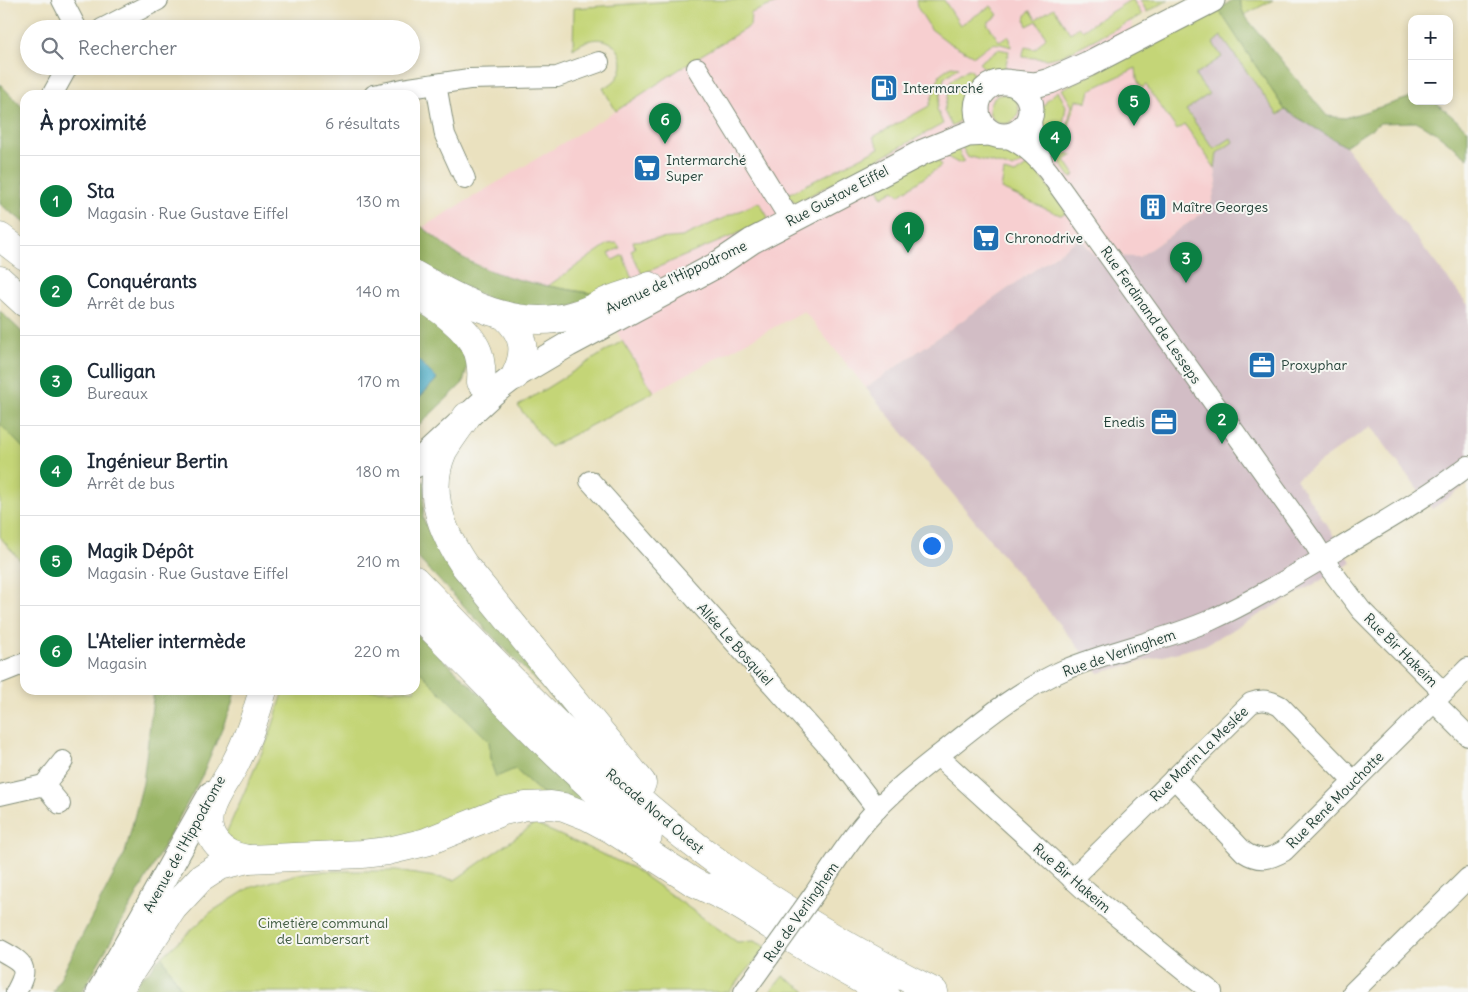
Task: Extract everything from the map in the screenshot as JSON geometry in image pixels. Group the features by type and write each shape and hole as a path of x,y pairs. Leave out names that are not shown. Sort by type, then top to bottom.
{"highway":[{"path":"0,225 20,238"},
{"path":"0,237 20,252"},
{"path":"0,264 20,279"},
{"path":"420,277 462,300 481,308 505,316 537,319 565,317 650,286"},
{"path":"0,280 20,298"},
{"path":"420,297 439,309 470,338 475,345 481,362 482,382"},
{"path":"505,316 519,333 519,364"},
{"path":"467,416 444,450 436,476 438,512 446,535 455,552 634,774 725,868"},
{"name":"Rocade Nord Ouest","path":"420,585 524,692 596,761 661,817 725,868 785,908 842,942 934,992"},
{"name":"Rocade Nord Ouest","path":"420,617 579,775 644,833 728,899 796,942 885,992"},
{"path":"261,695 248,737 236,764 209,812 207,820 211,836 222,850 238,858 362,854 388,851 426,842 503,811 526,806 551,805 576,811 602,823 676,872 728,899"},
{"path":"117,992 173,908 190,888 220,866 248,859"}],"main road":[{"path":"1088,64 1043,95 1037,102 1027,124 1013,135 997,134 983,127 978,119 977,105 979,97 988,87 1000,82 1027,85 1042,83 1088,64 1212,0"},
{"path":"1013,83 1024,90 1029,98 1031,106 1030,115"},
{"name":"Rue Gustave Eiffel","path":"923,152 965,123 977,105"},
{"name":"Rue Gustave Eiffel","path":"752,242 923,152 968,134 997,134"},
{"name":"Avenue de l'Hippodrome","path":"420,461 493,393 519,364 650,286 752,242"},
{"name":"Avenue de l'Hippodrome","path":"420,439 464,396 482,382 519,364 569,344 715,266 752,242"},
{"name":"Avenue de l'Hippodrome","path":"99,992 233,755 255,695"},
{"name":"Avenue de l'Hippodrome","path":"117,992 249,757 264,720 271,695"}],"street":[{"path":"62,0 72,20"},
{"path":"119,20 158,0"},
{"path":"402,90 492,77 557,77 599,62"},
{"path":"697,68 791,221"},
{"path":"55,90 63,75"},
{"path":"436,84 445,135 465,179"},
{"name":"Rue Ferdinand de Lesseps","path":"1030,115 1034,142 1048,170"},
{"name":"Rue Ferdinand de Lesseps","path":"997,134 1024,146 1048,170 1323,558"},
{"name":"Rue de Verlinghem","path":"744,992 852,839 876,809 938,756 1002,707 1024,692 1061,672 1094,658 1160,639 1208,621 1242,605 1402,511 1446,483 1468,466"},
{"name":"Allée Le Bosquiel","path":"590,481 833,752 876,809"},
{"name":"Rue Bir Hakeim","path":"1323,558 1351,597 1438,697 1468,736"},
{"path":"0,673 20,665"},
{"name":"Rue René Mouchotte","path":"1174,778 1244,852 1252,857 1263,859 1274,857 1284,851 1468,668"},
{"name":"Rue Marin La Meslée","path":"1072,879 1250,703 1270,700 1280,706 1353,781"},
{"name":"Rue Bir Hakeim","path":"938,756 1072,879 1182,970 1212,992"},
{"path":"0,795 44,785 63,761"},
{"path":"44,785 60,804"},
{"path":"1358,990 1468,878"},
{"path":"0,950 19,961 23,968 23,979 16,992"}],"shaded area":[{"path":"784,0 1169,0 1131,21 1139,58 1215,168 1217,182 1210,208 1139,257 1095,256 1080,238 866,388 804,311 654,392 595,294 499,275 455,253 423,227 616,111 698,57 750,26 751,13"},
{"path":"1223,18 1285,110 1345,146 1468,305 1468,484 1432,509 1371,426 1296,479 1352,563 1205,645 1099,673 866,388 1080,238 1095,256 1139,257 1210,208 1217,182 1215,168 1139,59"}],"green space":[{"path":"687,0 784,0 751,13 750,26 698,57 616,111 603,88 615,81 621,71 622,61 618,51 611,43 601,39 588,41 573,49 574,8"},
{"path":"916,0 944,0 960,25 991,6 998,15 987,23 999,41 1008,36 1011,47 991,44 974,56 948,42 931,29 917,7"},
{"path":"1130,0 1133,0 1142,15 1062,56 1047,59 1022,57 1025,47 1035,49 1046,37 1037,21 1027,26 1026,18 1030,10 1036,19 1054,8 1070,33 1079,27 1082,30"},
{"path":"1140,0 1169,0 1147,12"},
{"path":"1232,0 1239,0 1244,15 1327,116 1345,118 1408,98 1408,105 1439,105 1468,130 1468,158 1435,132 1417,122 1380,123 1345,146 1285,110 1219,10"},
{"path":"1239,0 1273,0 1244,15"},
{"path":"1219,10 1285,110 1278,115 1221,36 1213,43 1222,57 1196,74 1196,77 1209,94 1186,110 1214,149 1231,138 1233,142 1217,153 1215,168 1185,125 1177,130 1146,85 1142,88 1138,81 1136,68 1090,90 1087,102 1076,100 1062,152 1073,155 1065,160 1075,175 1071,178 1051,149 1064,140 1072,106 1062,89"},
{"path":"998,49 1009,51 1004,73 990,72 979,63"},
{"path":"951,66 959,67 944,78 937,109 943,124 796,203 786,195 879,148 873,137 929,106 940,74"},
{"path":"968,69 972,71 977,84 971,93 966,115 952,127 944,111 951,80"},
{"path":"0,84 20,105 20,219 0,204"},
{"path":"1058,91 1066,106 1061,137 1043,147 1040,116 1045,103"},
{"path":"1004,94 1015,98 1019,109 1015,120 1004,124 993,120 989,109 993,98"},
{"path":"959,142 996,144 1013,149 1028,159 1013,168 967,156"},
{"path":"955,144 964,161 958,163 949,158 946,153"},
{"path":"936,154 941,166 899,195 894,190 882,197 877,185"},
{"path":"1031,163 1065,209 1065,214 1060,215 1001,189 1004,171 1015,174"},
{"path":"759,202 768,217 766,221 642,274 631,251 635,248 633,241 682,237"},
{"path":"420,226 455,253 488,270 523,281 595,294 570,307 507,308 420,264"},
{"path":"617,243 620,248 609,253 613,260 623,255 632,279 595,294 548,286 608,244"},
{"path":"420,309 445,331 468,363 463,383 420,424 420,397 437,379 420,362"},
{"path":"0,311 20,330 20,445 0,424"},
{"path":"622,341 654,392 550,447 518,406"},
{"path":"0,423 20,443 20,560 0,537"},
{"path":"425,481 423,518 434,543 618,767 420,560 420,482"},
{"path":"420,637 613,822 547,798 515,769 496,777 492,766 489,741 420,672"},
{"path":"420,672 489,741 492,766 515,769 547,798 420,837 233,850 224,838 270,734 282,695 420,695"},
{"path":"153,695 234,695 203,774 82,992 53,992 125,853 143,783"},
{"name":"Cimetière communal de Lambersart","path":"535,824 633,868 737,942 754,941 767,947 729,992 183,992 162,957 211,912 249,888 298,874 317,871 396,871 455,880"},
{"path":"162,957 183,992 133,992 140,978 151,970 157,960"},
{"path":"783,976 807,992 770,992"}],"water":[{"path":"420,362 437,379 420,397"}],"place":[{"name":"Intermarché","path":"884,88"},
{"name":"Magik Dépôt","path":"1134,126"},
{"name":"L'Atelier intermède","path":"665,144"},
{"name":"Ingénieur Bertin","path":"1055,162"},
{"name":"Intermarché Super","path":"647,168"},
{"name":"Maître Georges","path":"1153,207"},
{"name":"Chronodrive","path":"986,238"},
{"name":"Sta","path":"908,253"},
{"name":"Culligan","path":"1186,283"},
{"name":"Proxyphar","path":"1262,365"},
{"name":"Enedis","path":"1164,422"},
{"name":"Conquérants","path":"1222,444"}]}
